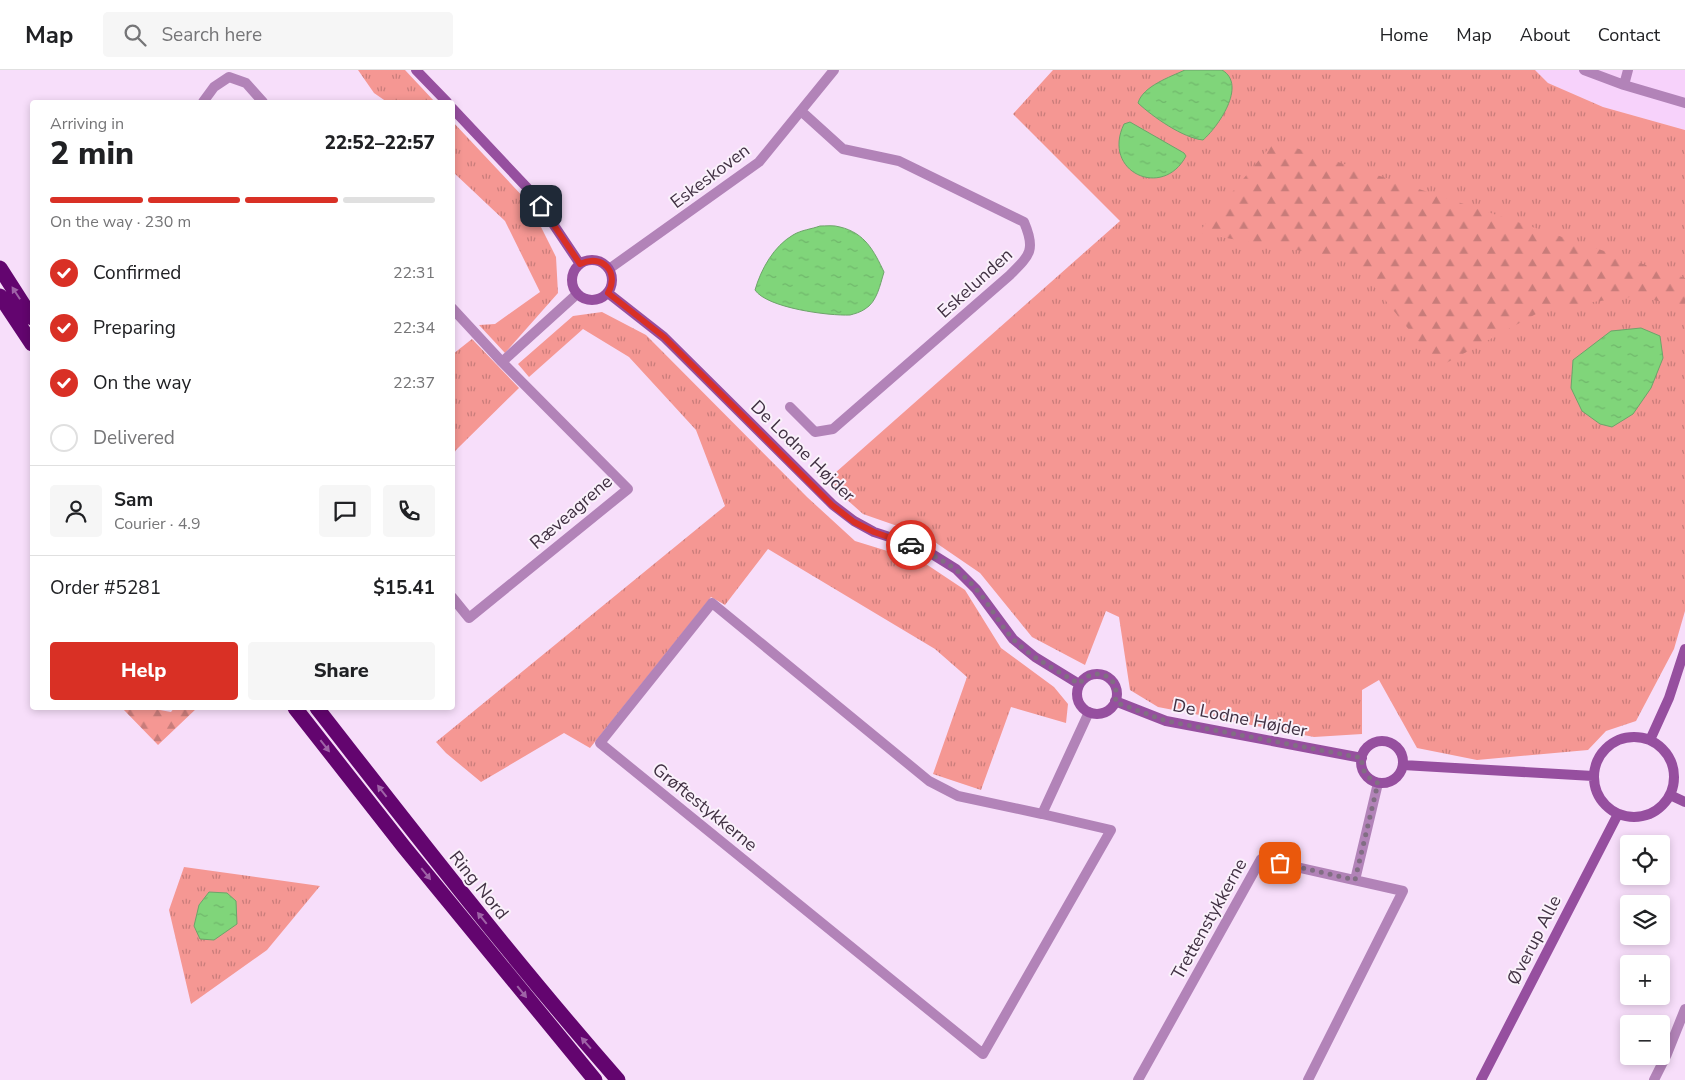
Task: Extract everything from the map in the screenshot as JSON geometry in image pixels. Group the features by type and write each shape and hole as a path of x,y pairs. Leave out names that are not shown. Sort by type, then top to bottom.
{"highway":[{"path":"0,268 30,315"},
{"path":"0,296 30,341"},
{"path":"297,710 404,847 595,1080"},
{"name":"Ring Nord","path":"319,710 504,945 618,1080"}],"street":[{"path":"416,70 445,100"},
{"name":"Eskeskoven","path":"609,269 759,162 834,70"},
{"path":"1584,70 1624,85 1685,103"},
{"path":"1624,85 1628,70"},
{"path":"204,100 214,87 229,77 246,83 262,100"},
{"path":"455,111 533,194 580,264"},
{"name":"Eskelunden","path":"790,408 815,432 833,429 1010,275 1028,257 1031,238 1024,222 899,161 843,150 801,111"},
{"path":"592,260 599,261 609,269 612,282 608,293 596,301 582,298 577,294 571,282 575,269 580,264 592,260"},
{"name":"De Lodne Højder","path":"608,293 664,337 832,505 854,522 874,532 908,543 932,554 956,569 976,589 1013,639 1035,657 1079,684"},
{"path":"502,362 577,294"},
{"name":"Ræveagrene","path":"455,311 502,362 628,489 469,618 455,601"},
{"name":"Grøftestykkerne","path":"712,604 929,781 958,796 1042,814 1111,830 983,1054 600,743 712,604"},
{"path":"1650,740 1669,698 1685,649"},
{"path":"1095,674 1106,676 1111,680 1116,690 1115,702 1112,707 1101,713 1089,712 1079,703 1077,691 1079,684 1088,676 1095,674"},
{"name":"De Lodne Højder","path":"1115,702 1166,721 1362,758"},
{"path":"1042,814 1089,712"},
{"path":"1637,737 1650,740 1666,754 1674,774 1673,785 1670,795 1658,809 1642,817 1629,818 1607,808 1599,799 1593,776 1596,763 1612,743 1624,738 1637,737"},
{"path":"1389,742 1400,751 1403,765 1397,777 1385,783 1378,783 1363,771 1362,758 1365,752 1375,743 1389,742"},
{"path":"1403,765 1593,776"},
{"path":"1355,880 1378,783"},
{"path":"1670,795 1685,802"},
{"name":"Øverup Alle","path":"1480,1080 1618,814"},
{"name":"Trettenstykkerne","path":"1138,1080 1261,859 1403,891 1308,1080"},
{"path":"1654,1080 1667,1054 1685,1009"}],"shaded area":[{"path":"1535,70 1685,70 1685,130 1603,107 1548,83"}],"green space":[{"path":"358,70 405,70 433,100 384,100 374,93"},
{"path":"1053,70 1535,70 1548,83 1603,107 1685,130 1685,611 1674,649 1636,721 1606,731 1588,750 1477,760 1417,748 1379,680 1362,690 1362,734 1314,737 1158,707 1130,690 1119,617 1106,611 1085,665 1032,637 980,573 926,536 863,514 826,481 1120,221 1013,114"},
{"path":"455,124 529,203 556,257 558,293 505,353 479,325 495,324 540,292 505,221 455,174"},
{"path":"1275,141 1685,278 1685,308 1638,296 1547,308 1439,367 1353,260 1198,233"},
{"path":"602,312 646,335 807,497 855,541 923,562 965,590 1001,648 1054,687 1068,704 1066,723 1011,707 981,790 933,774 967,677 935,649 768,549 725,605 711,597 590,748 564,733 481,782 446,753 436,742 725,506 696,430 629,357 583,329 529,377 518,364 573,316"},
{"path":"472,339 519,388 455,452 455,352"},
{"path":"124,710 160,710 171,712 172,710 195,710 158,745"},
{"path":"184,867 320,886 267,950 191,1004 169,910"}],"water":[{"path":"1185,70 1222,70 1229,77 1232,86 1228,106 1216,126 1203,140 1169,126 1138,103 1145,92 1151,87"},
{"path":"1130,122 1184,153 1186,156 1176,169 1163,176 1150,178 1138,175 1127,167 1121,155 1119,141 1124,124"},
{"path":"820,226 838,226 862,238 872,250 884,272 878,293 869,306 862,311 850,315 840,315 799,310 772,302 755,290 765,266 780,245 796,233"},
{"path":"1641,328 1660,336 1663,358 1651,388 1633,414 1612,427 1600,424 1582,411 1571,388 1573,360 1611,331"},
{"path":"209,892 227,893 236,901 237,924 214,940 200,939 194,926 199,905"}],"way so far":[{"path":"911,545 932,554 956,569 976,589 1013,639 1035,657 1079,684 1088,676 1101,674 1106,676 1111,680 1116,690 1115,702 1166,721 1362,758 1363,771 1378,783 1355,880 1280,863"}],"route":[{"path":"541,206 580,264 592,260 599,261 609,269 612,275 612,282 608,293 664,337 832,505 854,522 874,532 911,545"}]}
